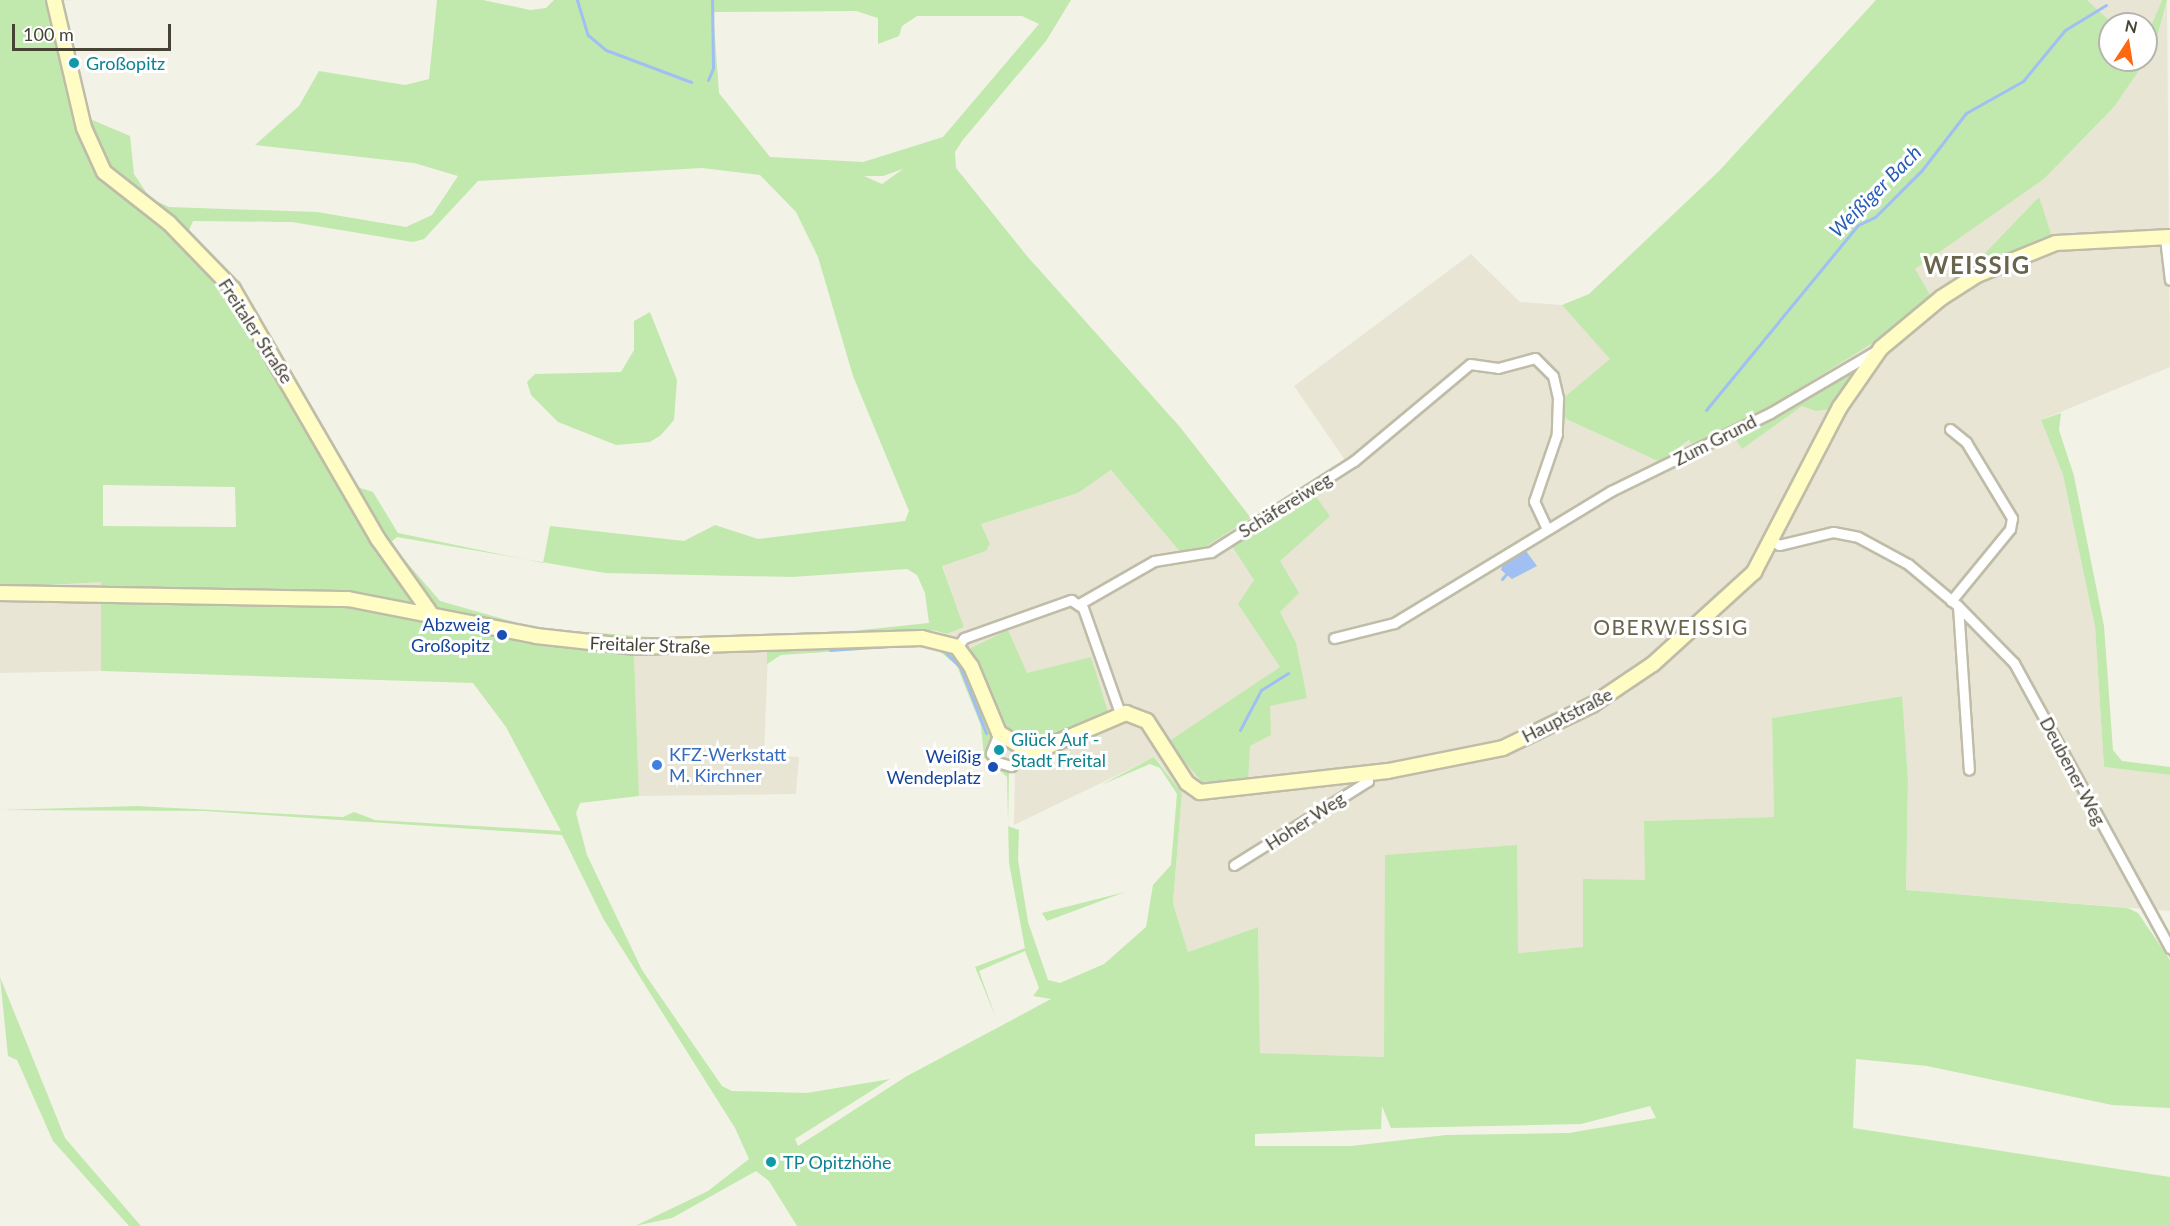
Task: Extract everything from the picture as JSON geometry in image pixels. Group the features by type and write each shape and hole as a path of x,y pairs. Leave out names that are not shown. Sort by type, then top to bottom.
{"street":[{"name":"Freitaler Straße","path":"54,0 84,128 104,172 169,223 233,289 378,539 429,611"},
{"name":"Hauptstraße","path":"1120,713 1147,721 1187,783 1200,792 1364,773 1491,752 1592,705 1653,664 1740,589 1773,541 1840,407 1881,348 1968,280 2056,243 2167,238 2170,280"},
{"name":"Zum Grund","path":"1334,638 1394,622 1638,476 1770,413 1881,348"},
{"name":"Schäfereiweg","path":"1079,604 1154,561 1211,552 1354,461 1470,364 1498,368 1535,358 1552,376 1558,398 1557,434 1534,501 1547,529"},
{"path":"1950,429 1966,442 2012,518 2010,529 1955,603 1969,770"},
{"name":"Deubener Weg","path":"1773,541 1779,545 1833,532 1858,537 1908,564 1955,603 2014,663 2170,948"},
{"name":"Freitaler Straße","path":"0,593 318,596 429,611 536,636 635,647 922,638 957,647"},
{"path":"999,733 991,753 997,762 1011,766 1026,749 1062,742 1120,713 1079,604 1064,603 964,638 957,647 971,666 999,733 1026,749"},
{"name":"Hoher Weg","path":"1234,865 1368,781 1364,773"}],"shaded area":[{"path":"2087,0 2162,0 2157,12 2100,12"},
{"path":"2167,0 2170,367 2041,420 2063,475 2095,627 2104,767 2170,775 2170,911 1906,890 1908,780 1901,696 1772,718 1774,817 1645,821 1645,880 1583,880 1584,947 1518,953 1384,1057 1260,1053 1258,927 1188,952 1173,903 1182,793 1155,757 1014,825 1015,773 999,770 985,756 988,736 947,634 964,627 942,565 986,551 990,544 981,524 1078,493 1111,470 1181,553 1200,550 1345,460 1294,386 1471,254 1520,302 1562,305 1611,359 1561,400 1566,419 1660,462 1690,440 1694,447 1879,339 1932,298 1914,269 2044,179 2114,107 2138,72 2158,72 2158,34"},
{"path":"101,582 101,671 0,673 0,588"},
{"path":"768,651 764,755 799,757 796,794 639,796 634,653"}],"green space":[{"path":"0,0 63,0 90,119 130,136 134,174 150,198 169,207 317,212 406,227 432,215 458,176 414,163 255,145 299,106 319,71 405,85 429,79 437,0 483,0 530,10 546,8 554,0 1071,0 1046,41 962,141 955,152 956,168 1027,256 1180,427 1251,518 1200,550 1181,553 1111,470 1078,493 981,524 990,544 986,551 942,566 964,627 947,634 932,630 928,642 949,649 964,664 992,729 985,756 1009,772 1008,823 1007,777 984,757 981,726 957,666 937,649 913,646 781,655 767,664 767,651 634,653 639,796 580,803 576,813 587,855 642,970 722,1086 732,1091 807,1093 890,1079 795,1139 798,1146 907,1076 1051,999 1033,996 1039,988 1025,951 979,971 996,1018 975,967 1025,948 1009,863 1008,826 1019,830 1018,860 1028,922 1048,980 1060,983 1104,964 1146,927 1153,885 1171,865 1177,794 1160,768 1150,764 1101,785 1154,757 1182,793 1173,903 1188,952 1258,927 1260,1053 1384,1057 1385,855 1517,845 1518,953 1583,947 1583,879 1645,880 1644,821 1774,817 1772,718 1902,696 1908,780 1906,890 2128,908 2138,913 2170,960 2170,1108 2112,1105 1927,1066 1856,1059 1853,1128 2170,1177 2170,1226 797,1226 769,1181 756,1171 672,1218 635,1226 708,1191 749,1159 735,1128 604,920 562,835 205,811 0,810 137,806 343,817 354,812 375,820 561,831 506,727 473,683 101,671 101,582 0,588","holes":["856,11 878,18 878,44 899,36 902,26 917,16 1022,16 1039,24 943,137 863,162 770,157 719,93 713,12","702,168 760,175 796,212 818,257 853,376 909,511 905,521 758,539 715,525 684,541 550,526 543,562 605,573 792,577 907,569 917,575 925,593 929,623 804,636 689,640 535,628 440,601 390,543 397,537 521,559 398,533 373,492 354,486 241,290 189,230 193,221 292,222 413,242 424,239 478,181","903,169 882,184 864,176 883,176","103,485 235,487 236,527 103,526","1382,1106 1391,1128 1581,1124 1650,1106 1656,1118 1569,1133 1446,1135 1351,1146 1255,1146 1255,1134 1381,1129"]},
{"path":"1876,0 2087,0 2100,12 2098,12 2098,72 2138,72 2114,107 2044,179 1915,269 1932,298 1879,339 1760,413 1694,447 1689,440 1660,462 1566,419 1561,400 1610,359 1562,305 1589,294 1719,171"},
{"path":"2162,0 2167,0 2158,34 2157,12"},
{"path":"2039,197 2052,237 1969,274 1967,272"},
{"path":"650,312 677,380 674,420 661,435 650,442 616,445 558,422 531,395 527,382 535,374 621,372 634,350 634,321"},
{"path":"1867,358 1832,409 1816,411 1802,406 1742,449 1735,438"},
{"path":"2061,413 2059,430 2074,476 2104,626 2113,750 2122,761 2170,767 2170,775 2104,767 2095,627 2063,475 2041,420"},
{"path":"1315,495 1330,516 1280,561 1299,593 1280,612 1296,643 1307,698 1270,706 1271,735 1250,746 1248,780 1202,782 1168,742 1280,667 1238,604 1254,580 1232,546"},
{"path":"1008,630 1027,673 1091,657 1108,712 1048,740 1027,739 1010,730 994,712 971,648"},
{"path":"1125,892 1047,921 1042,913"},
{"path":"0,977 65,1138 141,1226 129,1226 53,1141 17,1060 8,1056"}],"water":[{"path":"1526,551 1537,566 1512,579 1501,570 1503,564"}],"waterway":[{"path":"577,0 588,35 606,50 691,82"},
{"path":"708,80 713,68 712,0"},
{"name":"Weißiger Bach","path":"1706,410 1858,225 1875,217 1922,170 1966,113 2023,81 2065,30 2106,5"},
{"path":"1502,579 1507,573"},
{"path":"830,650 888,646"},
{"path":"942,649 960,667 986,733"},
{"path":"1240,730 1261,690 1288,673"},
{"path":"2151,925 2170,956"}],"place":[{"name":"Großopitz","path":"74,63"},
{"name":"Abzweig Großopitz","path":"502,635"},
{"name":"Glück Auf - Stadt Freital","path":"999,750"},
{"name":"KFZ-Werkstatt M. Kirchner","path":"657,765"},
{"name":"Weißig Wendeplatz","path":"993,767"},
{"name":"TP Opitzhöhe","path":"771,1162"}],"district":[{"name":"WEISSIG","path":"1977,265"},
{"name":"OBERWEISSIG","path":"1671,627"}]}
